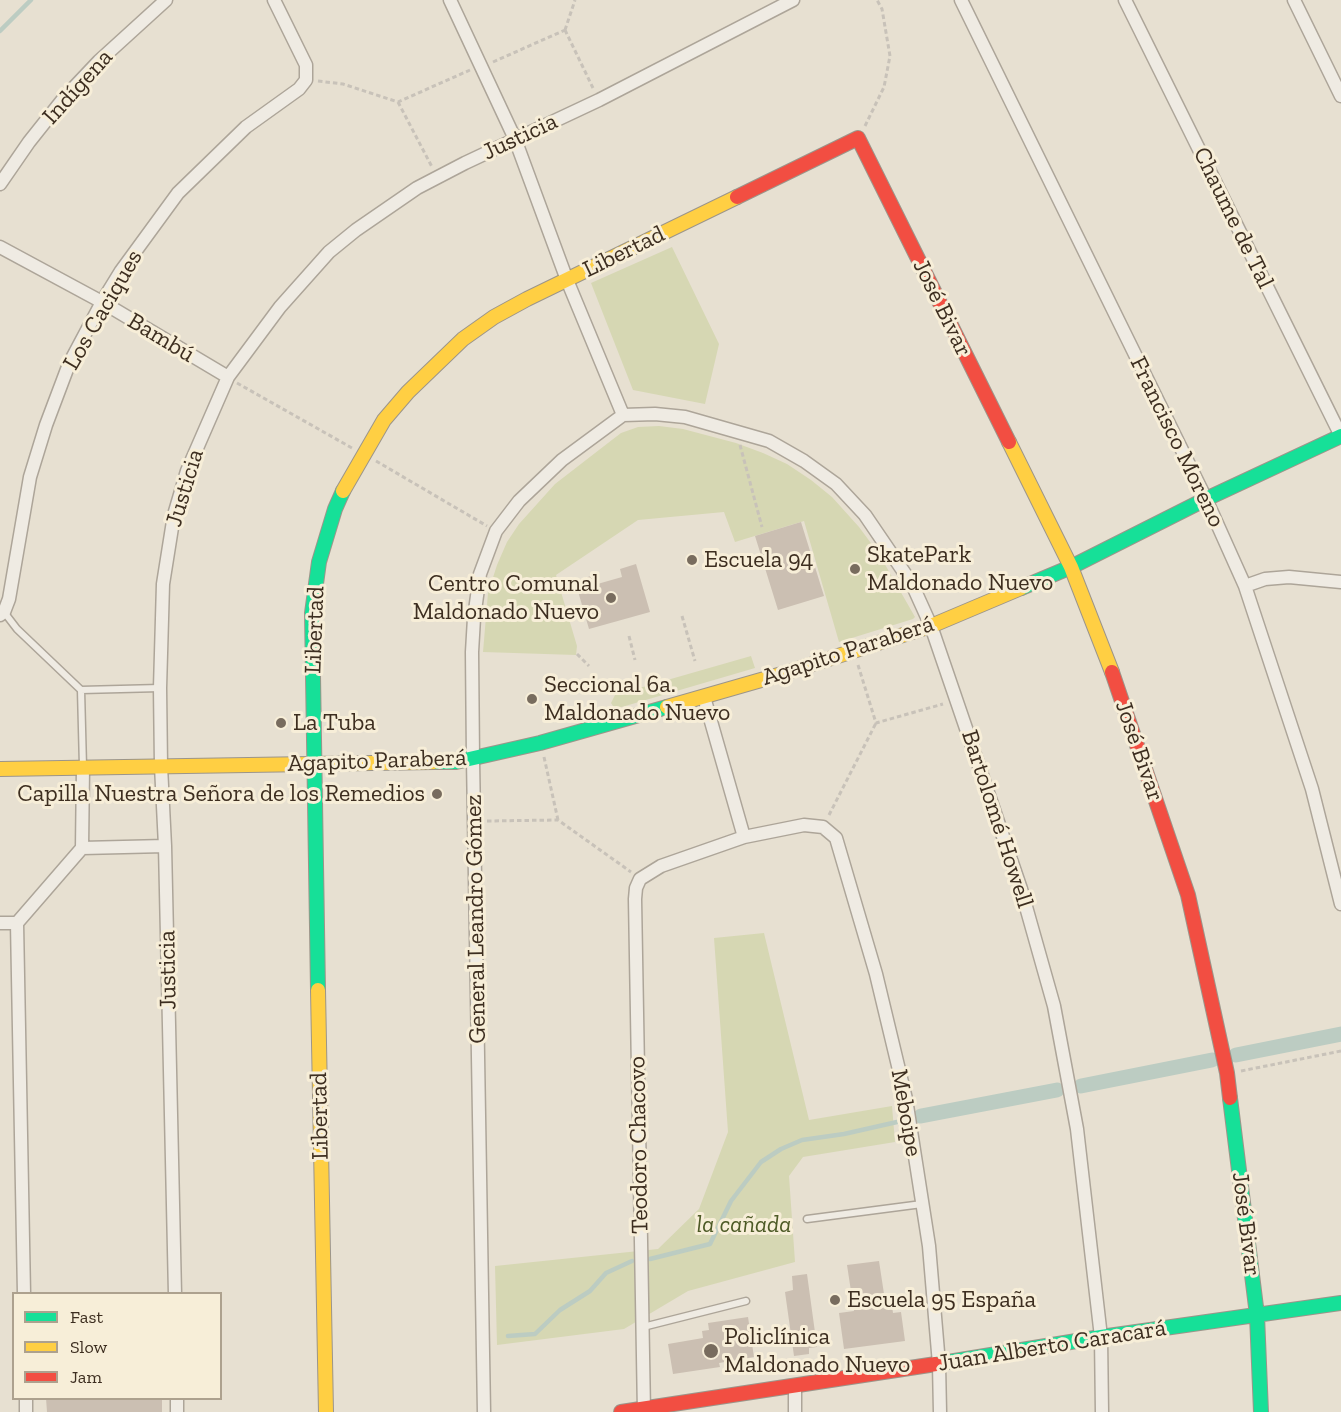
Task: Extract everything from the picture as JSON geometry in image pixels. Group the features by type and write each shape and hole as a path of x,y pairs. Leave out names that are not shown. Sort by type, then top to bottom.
{"street":[{"name":"Indígena","path":"0,184 29,142 64,98 99,61 166,0"},
{"path":"274,0 306,65 306,80"},
{"path":"450,0 483,66 515,139 567,280 623,415"},
{"name":"Justicia","path":"175,1292 165,846 161,766 160,688 163,584 174,515 187,471 228,377 280,307 329,252 417,188 599,100 793,0"},
{"name":"Francisco Moreno","path":"961,0 1206,499 1245,586 1312,789 1341,904"},
{"name":"Chaume de Tal","path":"1125,0 1341,436"},
{"path":"1294,0 1341,96"},
{"name":"Los Caciques","path":"2,613 9,599 30,477 46,425 69,364 102,302 121,271 178,193 246,127 299,89 306,80"},
{"name":"Libertad","path":"326,1412 312,613 315,587 326,538 348,480 384,420 408,392 463,339 494,317 858,138"},
{"name":"José Bivar","path":"858,138 1071,567 1106,655 1188,895 1227,1073 1257,1315 1261,1412"},
{"name":"Bambú","path":"0,247 102,302 228,377"},
{"name":"Bartolomé Howell","path":"623,415 655,414 685,417 769,441 804,461 836,484 865,515 912,584 931,626 1021,888 1054,1006 1077,1129 1101,1337 1102,1412"},
{"name":"General Leandro Gómez","path":"484,1412 472,652 480,574 496,531 519,501 562,460 623,415"},
{"name":"Agapito Paraberá","path":"0,769 456,762 540,743 704,697 854,652 931,626 1071,567 1206,499 1341,436"},
{"path":"1245,586 1265,579 1289,577 1341,582"},
{"path":"704,697 744,837"},
{"path":"24,1292 17,923 82,848 83,768"},
{"path":"640,879 661,866 744,837 804,825 823,827"},
{"name":"Meboipe","path":"823,827 836,838 876,974 906,1099 930,1246 939,1364 940,1412"},
{"path":"82,848 165,846"},
{"name":"Teodoro Chacovo","path":"640,879 635,899 644,1410"},
{"path":"0,923 17,923"},
{"name":"Juan Alberto Caracará","path":"621,1412 1101,1337 1341,1303"},
{"path":"795,1386 795,1412"}],"lane":[{"path":"2,613 81,690 83,768"},
{"path":"81,690 160,688"},
{"path":"807,1219 922,1204"},
{"path":"642,1327 746,1300"}],"path":[{"path":"575,0 566,30 599,100"},
{"path":"858,138 884,87 890,56 882,9 877,0"},
{"path":"306,80 343,84 399,102 462,71 483,66 566,30"},
{"path":"399,102 437,178"},
{"path":"738,441 762,527"},
{"path":"682,616 695,662"},
{"path":"629,636 635,660"},
{"path":"823,827 876,723 854,652"},
{"path":"577,654 589,666"},
{"path":"876,723 957,700"},
{"path":"540,743 558,820"},
{"path":"475,821 558,820 640,879"},
{"path":"1227,1073 1341,1051"}],"green space":[{"path":"672,247 719,344 705,404 633,390 591,283"},
{"path":"659,426 683,429 736,443 787,464 811,480 832,497 859,527 879,554 915,617 839,642 804,521 735,542 724,512 638,520 556,575 577,646 576,655 483,652 488,593 507,542 519,524 555,484 621,433 638,427"},
{"path":"751,656 755,668 615,709 611,703 615,695"},
{"name":"la cañada","path":"764,933 809,1120 892,1106 895,1142 803,1157 789,1176 795,1262 688,1291 624,1329 497,1345 495,1266 658,1249 699,1209 728,1132 714,938"}],"building":[{"path":"801,522 824,596 778,610 755,536"},
{"path":"636,564 650,612 589,629 575,581 591,576 594,585 622,577 620,569"},
{"path":"879,1261 886,1307 892,1306 893,1313 901,1312 905,1341 844,1349 839,1313 854,1311 847,1265"},
{"path":"807,1274 817,1347 809,1348 809,1354 794,1356 785,1292 793,1290 792,1276"},
{"name":"Policlínica Maldonado Nuevo","path":"748,1317 754,1357 719,1363 720,1367 673,1374 668,1344 703,1338 702,1331 709,1330 708,1323"},
{"path":"46,1400 162,1400 162,1412 47,1412"}],"waterway":[{"path":"0,31 31,0"},
{"path":"1236,1055 1341,1034"},
{"path":"1081,1086 1212,1060"},
{"path":"921,1116 1057,1090"},
{"path":"650,1259 710,1244 731,1201 761,1162 781,1149 802,1140 844,1134 897,1122"},
{"path":"508,1336 535,1334 560,1310 590,1291 606,1273 632,1261"}],"traffic: fast":[{"path":"1021,588 1071,567 1206,499 1341,436"},
{"path":"318,990 312,613 319,562 335,509 343,491"},
{"path":"434,762 456,762 540,743 667,707"},
{"path":"1230,1098 1257,1315 1261,1412"},
{"path":"936,1364 1101,1337 1341,1303"}],"traffic: slow":[{"path":"343,491 384,420 408,392 463,339 494,317 527,299 737,197"},
{"path":"1009,442 1071,567 1112,672"},
{"path":"667,707 782,674 931,626 1021,588"},
{"path":"0,769 434,762"},
{"path":"318,990 326,1412"}],"traffic: jam":[{"path":"737,197 858,138 1009,442"},
{"path":"1112,672 1188,895 1227,1073 1230,1098"},
{"path":"621,1412 936,1364"}],"place":[{"name":"Escuela 94","path":"692,560"},
{"name":"SkatePark Maldonado Nuevo","path":"855,569"},
{"name":"Centro Comunal Maldonado Nuevo","path":"611,598"},
{"name":"Seccional 6a. Maldonado Nuevo","path":"532,699"},
{"name":"La Tuba","path":"281,723"},
{"name":"Capilla Nuestra Señora de los Remedios","path":"437,794"},
{"name":"Escuela 95 España","path":"835,1300"},
{"name":"Policlínica Maldonado Nuevo","path":"711,1351"}]}
